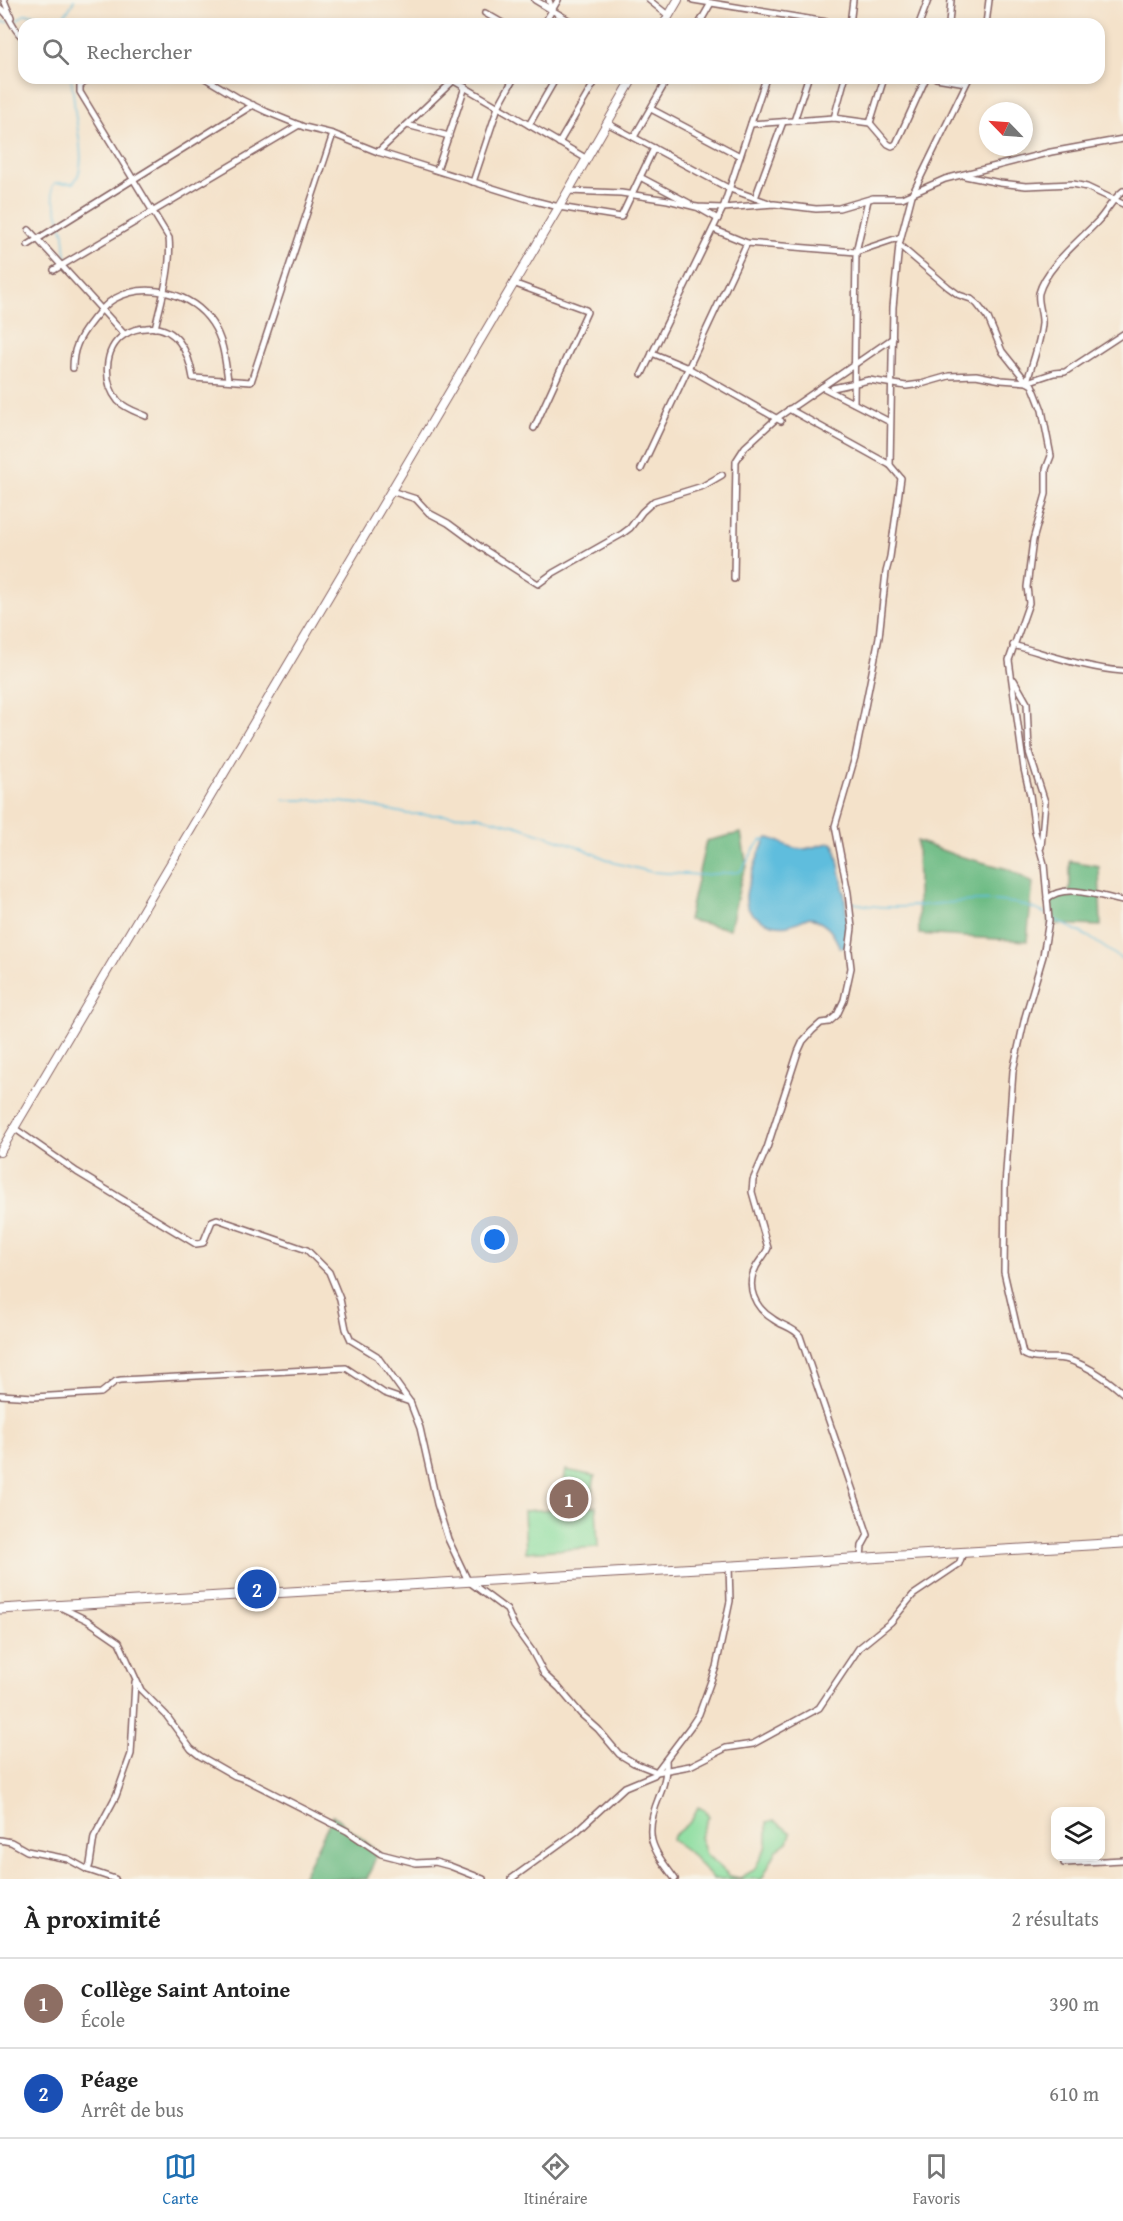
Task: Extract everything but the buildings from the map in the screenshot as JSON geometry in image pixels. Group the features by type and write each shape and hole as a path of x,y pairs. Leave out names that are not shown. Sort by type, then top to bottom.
{"highway":[{"path":"0,1609 1123,1544"}],"street":[{"path":"4,0 18,35"},
{"path":"535,0 565,18"},
{"path":"549,0 552,10"},
{"path":"547,18 558,0"},
{"path":"649,0 669,16 678,0"},
{"path":"693,0 802,18"},
{"path":"851,18 853,0"},
{"path":"921,18 928,0"},
{"path":"950,18 951,0"},
{"path":"987,18 989,0"},
{"path":"702,18 711,3"},
{"path":"0,8 11,19"},
{"path":"485,13 494,18"},
{"path":"82,84 80,92 169,238 170,249 164,292 155,327"},
{"path":"216,84 253,105 298,125 333,134 378,152 473,182 559,207 621,216 654,148"},
{"path":"378,152 446,84"},
{"path":"460,84 586,159"},
{"path":"473,182 498,107 511,84"},
{"path":"529,125 553,84"},
{"path":"559,142 593,84"},
{"path":"0,1152 630,84"},
{"path":"634,137 665,84"},
{"path":"642,374 723,208 764,84"},
{"path":"794,121 806,84"},
{"path":"834,118 843,84"},
{"path":"870,123 882,84"},
{"path":"751,124 834,118 870,123 892,146 896,144 923,84"},
{"path":"890,465 893,307 899,245 912,195 966,84"},
{"path":"437,170 465,87"},
{"path":"28,245 253,105"},
{"path":"651,109 740,156"},
{"path":"755,198 783,122"},
{"path":"607,123 729,189 774,204 816,209 839,208 868,200 902,198 945,179 1061,150 1123,139"},
{"path":"407,124 449,136"},
{"path":"54,270 298,125"},
{"path":"147,416 120,403 108,381 111,351 124,334 140,328 155,327 173,334 188,354 193,378 251,382 333,134"},
{"path":"964,175 1013,185 1073,184 1087,187 1123,204"},
{"path":"640,177 718,219"},
{"path":"568,191 631,195 695,206 723,208 774,204"},
{"path":"1027,382 1041,332 1042,312 1039,295 1045,280 1082,235 1101,217 1113,199 1123,191"},
{"path":"854,403 856,252 868,200"},
{"path":"713,229 747,243 856,252 901,237"},
{"path":"29,230 124,334"},
{"path":"641,469 747,243"},
{"path":"899,245 948,287 959,295 971,299 988,318 1002,351 1032,385 1042,410 1051,456 1046,468 1046,494 1033,540 1027,587 1029,603 1009,660 1024,769 1035,832 1041,848 1049,920 1043,956 1025,1017 1013,1071 1005,1186 1004,1272 1023,1354 1032,1358 1067,1360 1085,1367 1123,1393"},
{"path":"513,283 587,312 534,428"},
{"path":"73,368 77,344 102,310 114,299 147,291 164,292 192,303 213,324 224,351 228,380"},
{"path":"833,388 854,382 874,380 906,386 959,374 1027,382 1054,373 1065,372 1123,334"},
{"path":"734,579 736,461 745,447 789,409 893,338"},
{"path":"652,353 688,368 779,420"},
{"path":"822,387 891,422"},
{"path":"789,409 890,465 902,478 886,572 881,623 855,757 835,826 848,893 852,928 849,982 837,1015 829,1022 821,1023 803,1041 752,1185 768,1248 752,1274 752,1297 773,1320 786,1325 800,1336 868,1535 862,1546 861,1558"},
{"path":"391,490 416,499 429,513 448,523 538,584 622,534 654,501 703,486 722,476"},
{"path":"1014,645 1078,665 1123,671"},
{"path":"1011,674 1027,703 1029,752 1045,802 1041,848"},
{"path":"1047,899 1054,894 1070,891 1123,901"},
{"path":"14,1128 77,1172 196,1244 203,1243 214,1219 307,1250 332,1277 351,1340 377,1356 410,1402 420,1428 437,1504 448,1539 468,1581 507,1610 514,1626 532,1651 544,1674 619,1754 657,1772"},
{"path":"0,1395 34,1397 101,1393 116,1381 121,1380 346,1368 384,1393 410,1402"},
{"path":"511,1879 576,1833 625,1787 657,1772 690,1766 726,1748 753,1744 819,1708 859,1648 891,1622 913,1595 959,1564 963,1553"},
{"path":"657,1772 699,1714 716,1667 730,1601 729,1566"},
{"path":"58,1605 87,1620 119,1642 141,1690 166,1715 185,1742 200,1756 235,1776 332,1823 381,1854 416,1863 435,1862 483,1879"},
{"path":"88,1870 94,1838 116,1796 131,1754 135,1680"},
{"path":"666,1760 667,1770 651,1816 650,1837 658,1858 675,1879"},
{"path":"0,1840 11,1842 27,1851 68,1859 88,1870 115,1879"},
{"path":"1064,1863 1123,1860"},
{"path":"521,1879 523,1869"}],"green space":[{"path":"741,833 747,867 742,876 730,929 688,920 706,841"},
{"path":"917,841 955,855 1008,869 1033,883 1027,941 919,934"},
{"path":"1070,861 1099,866 1101,926 1048,924 1050,897 1070,891"},
{"path":"566,1470 595,1476 591,1497 562,1492"},
{"path":"596,1506 598,1547 526,1552 524,1511"},
{"path":"698,1807 705,1810 709,1816 700,1837 706,1854 730,1876 740,1878 754,1870 767,1845 767,1822 774,1820 791,1833 788,1842 777,1850 762,1879 713,1879 690,1853 672,1840 673,1836 691,1821"},
{"path":"333,1815 378,1852 367,1879 301,1879"}],"water":[{"path":"768,838 799,849 832,843 835,846 846,909 846,947 840,948 829,929 810,917 791,924 776,925 762,920 751,912 746,901 749,880"}],"waterway":[{"path":"60,18 74,0"},
{"path":"20,18 25,14 40,15 44,18"},
{"path":"0,22 8,22"},
{"path":"67,268 64,234 52,187 55,183 73,183 80,168 81,159 72,84"},
{"path":"283,800 361,804 408,814 477,816 514,825 577,846 615,863 652,872 701,875 739,872 758,843 762,840 767,841"},
{"path":"850,902 900,907 998,901 1022,905 1046,914"},
{"path":"1050,917 1089,937 1123,960"}],"place":[{"name":"Collège Saint Antoine","path":"569,1499"},
{"name":"Péage","path":"257,1589"}]}
